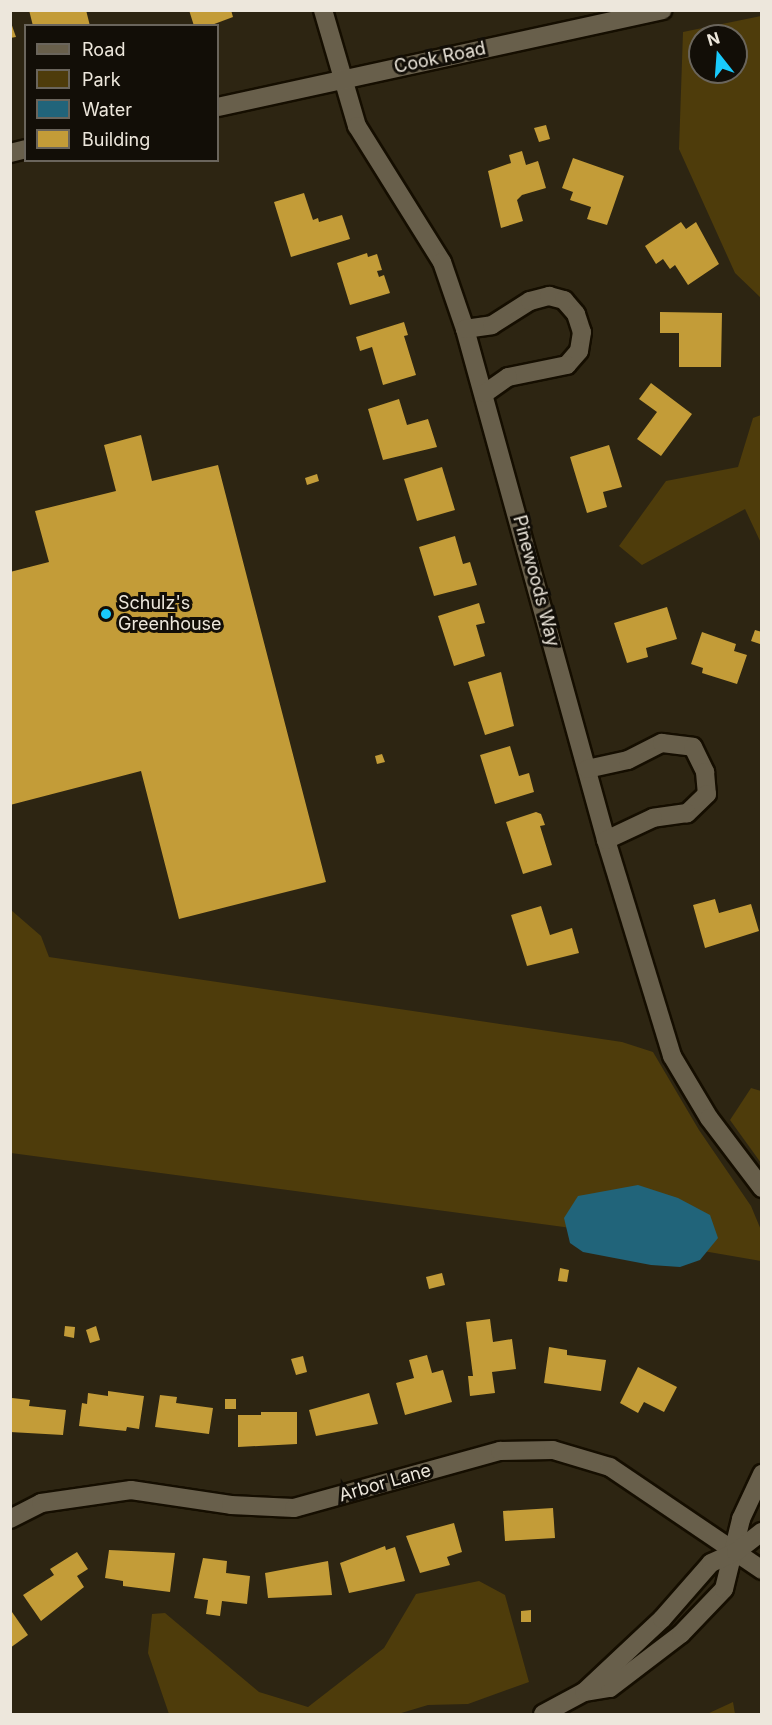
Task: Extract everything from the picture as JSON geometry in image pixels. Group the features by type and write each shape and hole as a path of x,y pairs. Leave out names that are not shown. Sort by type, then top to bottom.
{"street":[{"name":"Pinewoods Way","path":"323,10 357,126 442,262 465,329 485,393 606,840 672,1056 709,1118 762,1188"},
{"name":"Cook Road","path":"219,106 663,10"},
{"path":"465,329 492,325 530,301 549,296 564,300 576,314 582,332 579,351 567,365 508,377 485,393"},
{"path":"587,769 627,760 662,743 693,747 705,772 707,794 687,813 653,818 606,840"},
{"name":"Arbor Lane","path":"10,1519 41,1503 130,1490 231,1505 294,1508 500,1451 554,1450 610,1467 762,1570"},
{"path":"584,1692 610,1688 681,1634 724,1588 735,1552 741,1519 762,1474"},
{"path":"543,1714 584,1692 662,1619 711,1563 735,1552 762,1532"}],"green space":[{"path":"762,16 761,298 735,273 679,149 683,32 688,31 688,84 748,84 748,24 722,24"},
{"path":"761,415 761,543 745,509 642,565 619,546 666,481 738,467 753,418"},
{"path":"11,910 41,936 49,957 622,1042 653,1052 699,1130 751,1206 761,1230 761,1261 564,1227 11,1153"},
{"path":"751,1088 761,1091 761,1163 730,1120"},
{"path":"479,1581 505,1595 529,1682 468,1704 428,1705 398,1714 169,1714 148,1653 152,1614 165,1613 259,1692 308,1707 384,1648 416,1594"},
{"path":"733,1702 735,1714 707,1714"}],"water":[{"path":"638,1185 678,1198 710,1215 718,1238 700,1260 680,1267 651,1265 583,1252 570,1243 564,1218 578,1196"}],"building":[{"path":"29,10 86,10 90,24 32,24"},
{"path":"189,10 231,10 233,17 214,24 193,24"},
{"path":"10,20 16,37 10,38"},
{"path":"546,125 550,139 539,142 534,128"},
{"path":"522,151 526,165 538,161 546,188 522,195 517,200 523,221 501,228 488,171 511,163 509,155"},
{"path":"573,158 624,176 607,225 587,219 591,207 570,200 573,192 562,188"},
{"path":"304,193 313,220 318,218 319,222 342,215 350,239 291,257 274,202"},
{"path":"681,222 686,229 696,222 719,264 688,285 675,265 670,269 663,259 656,264 645,246"},
{"path":"367,253 368,257 377,254 382,270 377,271 379,277 384,275 390,293 350,305 337,263"},
{"path":"660,312 722,313 721,367 679,367 679,333 660,333"},
{"path":"404,322 408,335 404,336 416,375 383,385 372,347 360,351 356,337"},
{"path":"651,383 692,414 661,456 637,439 657,412 639,399"},
{"path":"399,399 407,425 428,419 437,447 383,460 368,409"},
{"path":"141,435 152,481 218,465 326,882 179,919 141,771 10,805 10,572 49,562 35,511 116,491 104,445"},
{"path":"609,445 622,487 603,492 607,507 587,513 570,457"},
{"path":"442,467 455,510 417,521 404,479"},
{"path":"317,474 319,481 307,485 305,478"},
{"path":"455,536 463,564 470,562 477,585 434,596 419,547"},
{"path":"479,603 485,623 476,625 485,656 454,666 438,616"},
{"path":"667,607 677,639 646,648 648,657 627,663 614,623"},
{"path":"755,630 762,632 760,644 751,641"},
{"path":"702,632 736,644 734,651 747,655 737,684 702,673 703,668 691,664"},
{"path":"501,672 514,726 485,735 468,682"},
{"path":"510,746 519,776 529,773 534,792 495,804 480,755"},
{"path":"382,754 385,762 377,764 375,756"},
{"path":"536,812 541,814 545,825 540,826 552,865 523,874 506,822"},
{"path":"715,899 719,913 751,904 759,931 705,948 693,905"},
{"path":"541,906 550,935 572,928 579,953 527,966 511,915"},
{"path":"560,1268 569,1270 567,1282 558,1281"},
{"path":"442,1273 445,1285 429,1289 426,1277"},
{"path":"490,1319 493,1342 512,1339 516,1369 492,1372 495,1393 470,1396 468,1376 473,1376 466,1322"},
{"path":"65,1326 75,1327 74,1338 64,1336"},
{"path":"96,1326 100,1340 90,1343 86,1330"},
{"path":"549,1347 567,1350 567,1355 606,1360 601,1391 544,1383"},
{"path":"427,1355 432,1373 443,1370 452,1402 405,1415 396,1383 414,1378 409,1360"},
{"path":"303,1356 307,1372 296,1375 291,1359"},
{"path":"638,1367 677,1387 664,1412 644,1402 638,1413 620,1403"},
{"path":"108,1391 144,1396 139,1429 127,1427 126,1431 79,1426 82,1403 87,1404 88,1393 108,1396"},
{"path":"369,1393 378,1424 316,1436 309,1410"},
{"path":"160,1395 177,1397 176,1403 213,1408 209,1434 155,1427"},
{"path":"12,1398 30,1400 29,1406 66,1410 63,1435 10,1432"},
{"path":"225,1399 236,1399 236,1409 225,1409"},
{"path":"261,1412 297,1412 297,1444 238,1447 238,1415 261,1415"},
{"path":"553,1508 555,1538 505,1541 503,1511"},
{"path":"454,1523 462,1552 447,1557 450,1565 420,1573 406,1536"},
{"path":"385,1546 386,1550 395,1547 405,1581 349,1593 340,1563"},
{"path":"109,1550 175,1553 170,1592 123,1586 123,1581 105,1578"},
{"path":"77,1552 88,1569 77,1576 84,1587 41,1621 23,1595 54,1575 50,1569"},
{"path":"203,1558 227,1561 226,1573 250,1576 247,1604 222,1601 220,1616 206,1614 208,1600 194,1598"},
{"path":"328,1561 332,1595 268,1598 265,1573"},
{"path":"531,1610 531,1622 521,1622 521,1611"},
{"path":"12,1612 28,1635 10,1648 10,1614"}],"place":[{"name":"Schulz's Greenhouse","path":"106,614"}]}
